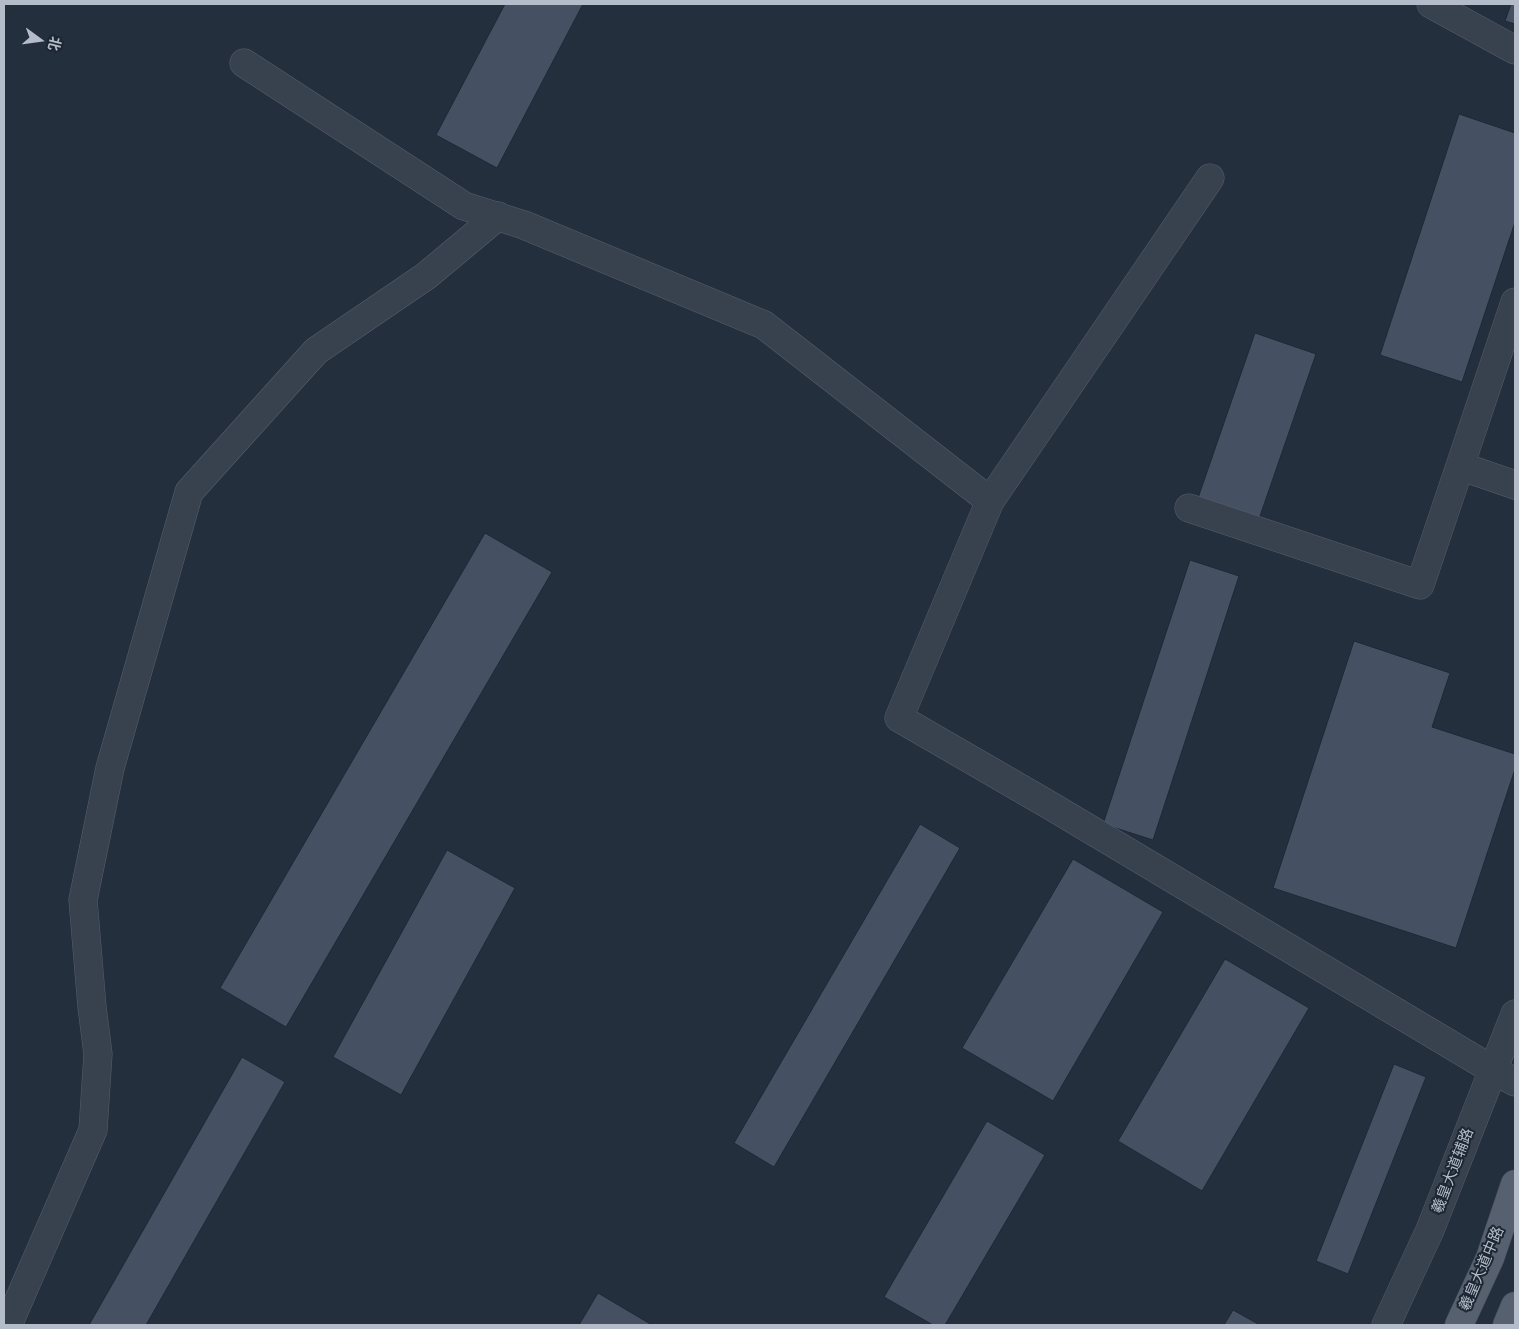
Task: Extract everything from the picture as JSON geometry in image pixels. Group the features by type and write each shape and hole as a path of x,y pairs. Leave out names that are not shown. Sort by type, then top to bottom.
{"main road":[{"name":"羲皇大道中路","path":"1459,1325 1490,1258 1515,1184"},
{"path":"1507,1325 1515,1306"}],"street":[{"path":"1431,4 1515,50"},
{"path":"244,63 464,206 524,225 764,325 990,501"},
{"path":"1210,178 990,501 899,718 1051,806 1504,1076"},
{"path":"8,1325 93,1130 98,1054 83,900 110,768 189,492 316,351 426,276 498,216"},
{"path":"1189,508 1420,585 1515,302"},
{"path":"1460,466 1515,485"},
{"name":"羲皇大道辅路","path":"1386,1325 1504,1076 1515,1014"}],"building":[{"path":"505,4 583,4 497,168 436,135"},
{"path":"1511,4 1515,4 1515,24 1505,21"},
{"path":"1459,114 1515,133 1515,222 1462,382 1380,355"},
{"path":"1255,333 1316,354 1259,519 1198,498"},
{"path":"485,533 552,572 286,1027 220,988"},
{"path":"1190,560 1239,576 1153,840 1103,824"},
{"path":"1354,641 1450,673 1432,727 1515,754 1515,769 1456,948 1273,888"},
{"path":"920,824 960,848 774,1167 734,1143"},
{"path":"447,850 515,888 401,1095 333,1057"},
{"path":"1073,859 1163,912 1053,1101 962,1048"},
{"path":"1225,959 1309,1008 1202,1191 1118,1141"},
{"path":"242,1057 285,1082 146,1325 89,1325"},
{"path":"1394,1064 1426,1077 1348,1274 1316,1261"},
{"path":"987,1121 1045,1155 945,1325 933,1325 884,1297"},
{"path":"598,1293 652,1325 579,1325"},
{"path":"1233,1310 1260,1325 1224,1325"}]}
